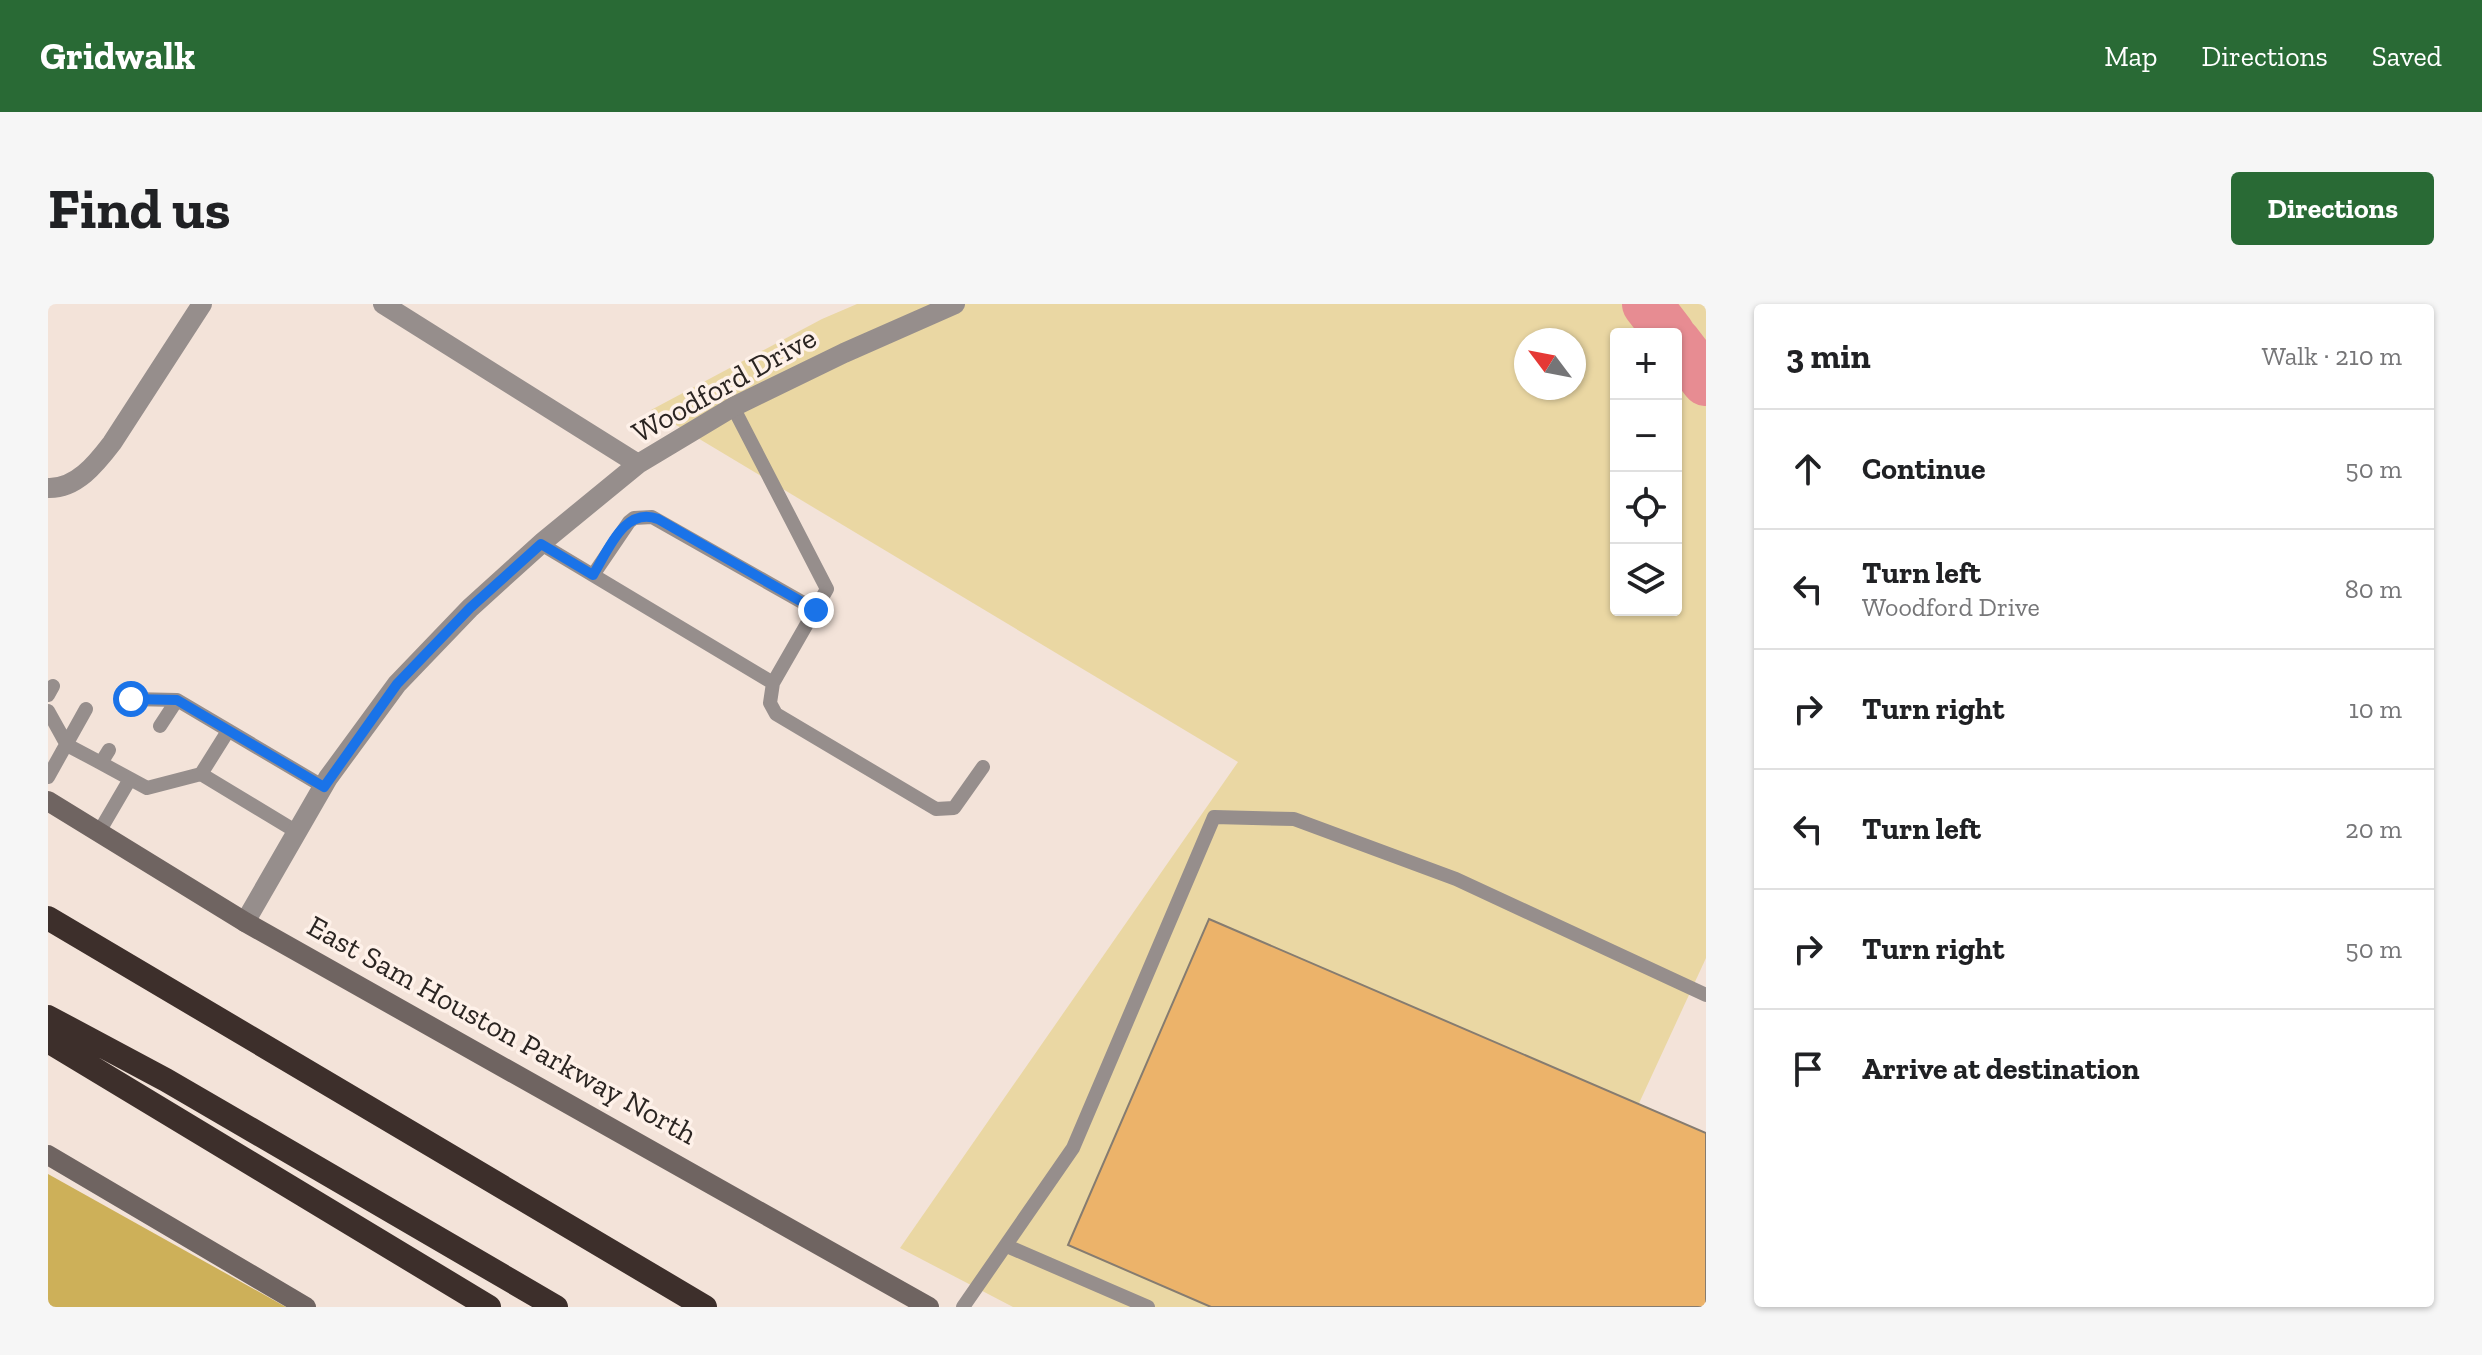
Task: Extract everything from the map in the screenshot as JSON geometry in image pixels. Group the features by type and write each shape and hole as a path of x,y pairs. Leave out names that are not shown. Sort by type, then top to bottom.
{"highway":[{"path":"48,918 705,1307"},
{"path":"48,1017 166,1080 556,1307"},
{"path":"48,1041 489,1307"}],"main road":[{"name":"East Sam Houston Parkway North","path":"48,801 245,922 929,1307"},
{"path":"48,1155 306,1307"}],"street":[{"path":"48,488 78,480 96,464 202,304"},
{"path":"383,304 638,464"},
{"name":"Woodford Drive","path":"245,922 324,787 397,684 470,608 541,544 638,464 733,407 955,304"}],"lane":[{"path":"733,407 827,589 773,683 770,703 776,714 936,809 954,808 983,767"},
{"path":"593,575 629,522 634,518 652,517 816,610"},
{"path":"541,544 773,683"},
{"path":"131,699 177,700 324,787"},
{"path":"160,726 177,700"},
{"path":"48,777 86,709"},
{"path":"48,711 67,745 105,757 130,779 147,788 201,774 228,731"},
{"path":"201,774 297,832"},
{"path":"99,832 130,779"},
{"path":"963,1307 1073,1148 1214,817 1294,819 1456,879 1706,995"},
{"path":"1007,1246 1148,1307"}],"shaded area":[{"path":"857,304 1706,304 1706,958 1545,1307 1013,1307 900,1248 1238,762 651,410 822,319"},
{"path":"48,1174 286,1307 48,1307"}],"building":[{"path":"1209,919 1706,1133 1706,1307 1211,1307 1068,1245"}],"waterway":[{"path":"1647,304 1665,328"},
{"path":"1682,350 1706,381"}],"route":[{"path":"131,699 177,700 324,787 397,684 470,608 541,544 593,575 623,529 634,518 643,516 658,519 816,610"}]}
